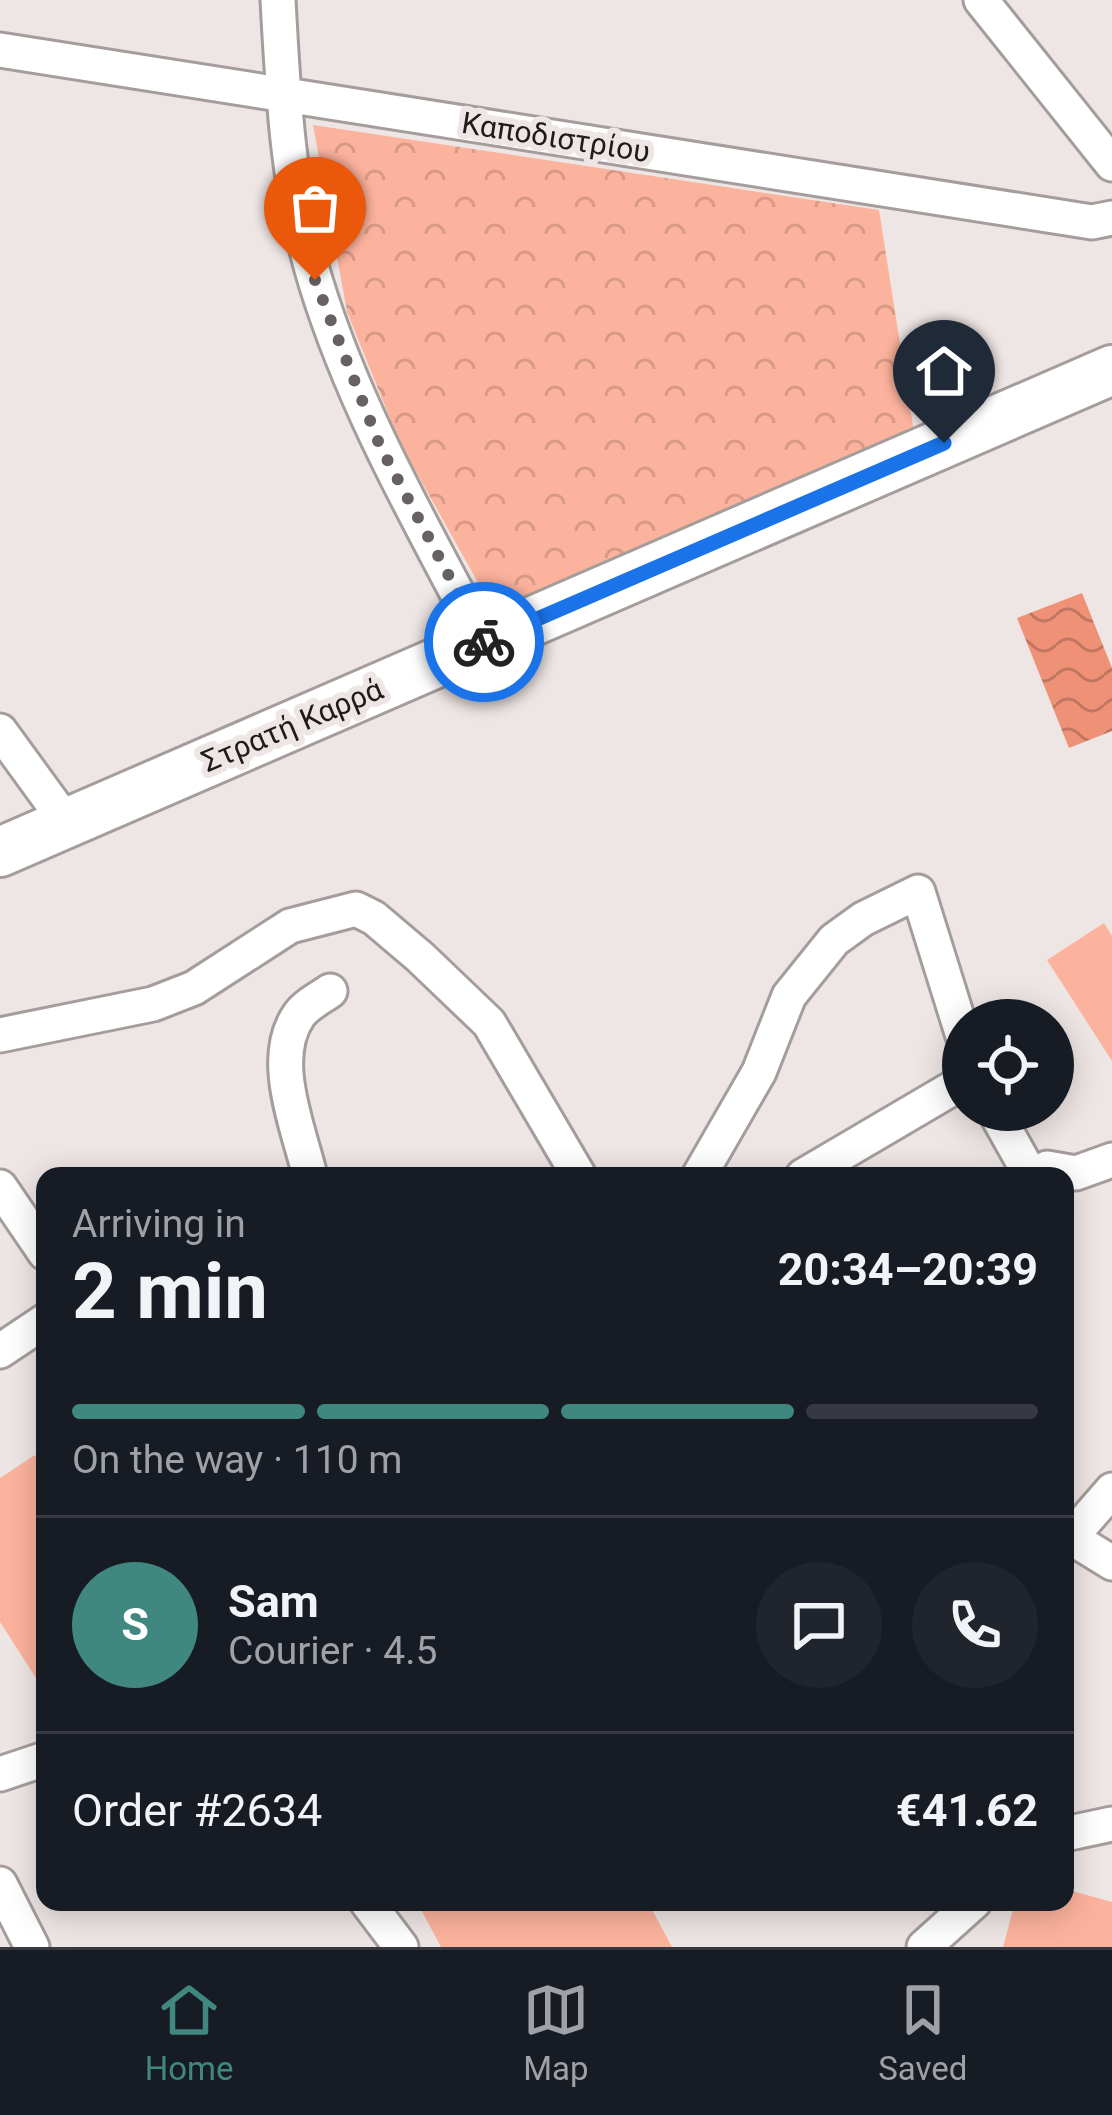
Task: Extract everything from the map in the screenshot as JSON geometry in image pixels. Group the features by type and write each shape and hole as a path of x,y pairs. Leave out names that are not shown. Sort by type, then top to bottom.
{"street":[{"path":"278,0 283,94 315,280 380,446 483,642"},
{"path":"981,0 1112,164"},
{"name":"Καποδιστρίου","path":"0,50 1092,222 1112,218"},
{"name":"Στρατή Καρρά","path":"0,852 1112,370"},
{"path":"0,731 67,823"},
{"path":"704,1167 759,1072 789,996 834,940 918,892 951,999"},
{"path":"0,1035 154,1004 194,988 290,926 356,909 420,957 488,1023 574,1167"},
{"path":"308,1167 286,1062 301,1012 330,991"},
{"path":"818,1167 942,1094"},
{"path":"1006,1131 1028,1167"},
{"path":"1074,1173 1112,1160"},
{"path":"0,1187 36,1240"},
{"path":"0,1351 36,1327"},
{"path":"1074,1531 1112,1490"},
{"path":"1074,1543 1112,1564"},
{"path":"0,1774 36,1762"},
{"path":"1074,1832 1112,1824"},
{"path":"0,1884 32,1947"},
{"path":"374,1911 401,1947"},
{"path":"924,1947 964,1911"}],"green space":[{"path":"313,125 879,210 915,439 500,622 400,443 347,312"},
{"path":"1104,923 1112,936 1112,1061 1074,999 1047,960"},
{"path":"35,1455 36,1678 0,1622 0,1478"},
{"path":"1074,1891 1112,1902 1112,1947 1003,1947 1013,1911 1074,1911"},
{"path":"422,1911 653,1911 672,1947 441,1947"}],"water":[{"path":"1082,593 1112,668 1112,731 1069,748 1017,618"}],"way so far":[{"path":"315,280 380,446 484,642"}],"route":[{"path":"484,642 944,443"}]}
